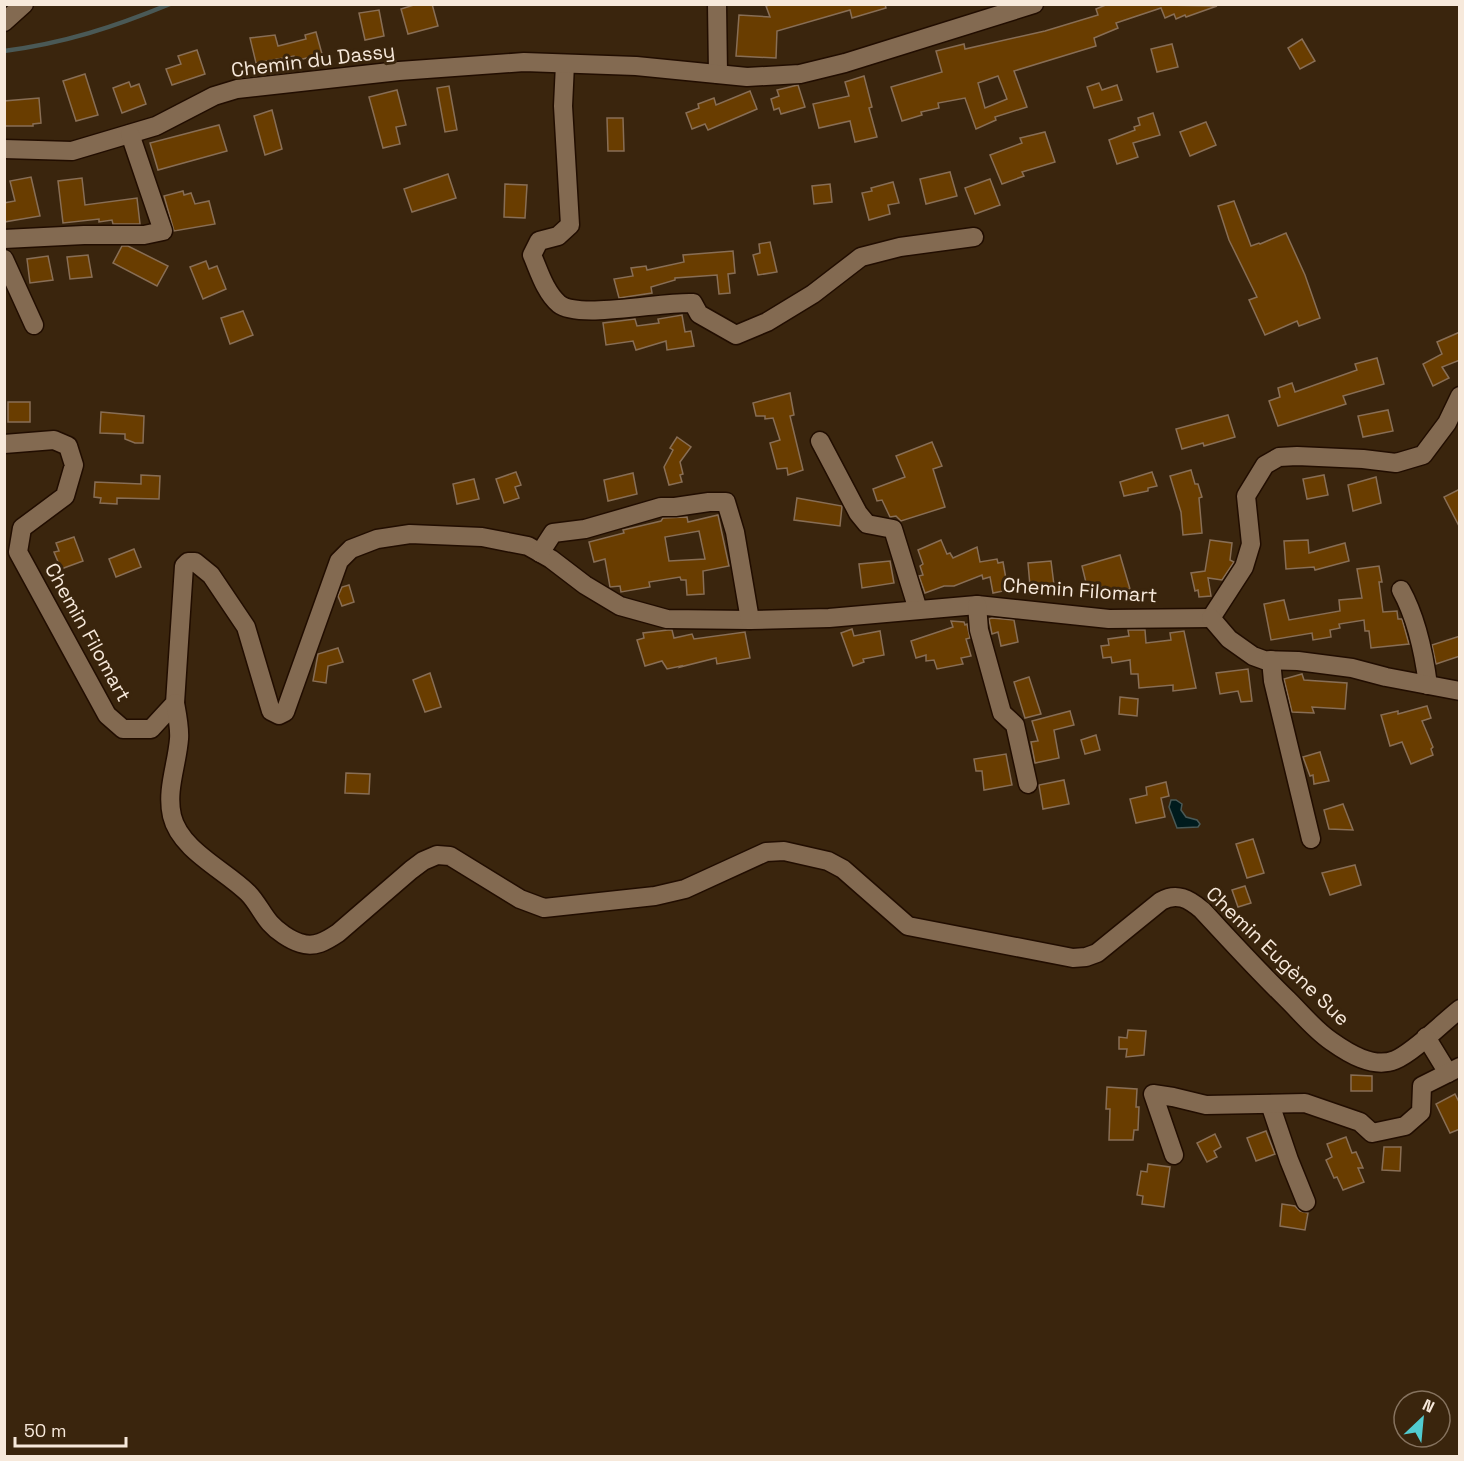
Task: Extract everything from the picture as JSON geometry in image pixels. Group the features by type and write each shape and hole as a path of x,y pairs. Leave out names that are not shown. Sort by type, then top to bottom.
{"street":[{"path":"4,22 24,4"},
{"path":"717,4 718,74"},
{"name":"Chemin du Dassy","path":"4,149 72,151 156,126 214,96 237,89 399,71 524,62 636,66 747,77 800,74 854,60 1034,4"},
{"path":"565,64 563,106 570,225 558,236 539,241 532,255 543,281 560,305 586,311 678,302 693,303 699,314 736,335 767,322 813,294 861,257 900,247 974,237"},
{"path":"4,238 144,235 163,231 130,134"},
{"path":"4,258 34,325"},
{"path":"1460,396 1447,423 1423,455 1396,463 1363,459 1279,457 1265,465 1246,496 1251,544 1244,567 1211,618 1228,639 1253,656 1264,660 1299,661 1352,668 1460,691"},
{"name":"Chemin Filomart","path":"4,444 54,440 68,446 74,465 65,496 22,528 18,552 107,715 123,729 151,729 175,703 184,566 188,562 195,562 211,575 246,627 272,711 279,715 285,712 339,561 351,549 377,539 410,534 482,537 528,546 620,606 667,619 829,618 977,605 1109,619 1211,618"},
{"path":"820,441 858,513 867,524 893,529 918,610"},
{"path":"540,553 553,533 585,529 661,507 726,502 735,532 750,620"},
{"path":"1401,590 1412,610 1428,685"},
{"name":"Chemin Filomart","path":"977,605 979,630 1002,713 1015,725 1028,784"},
{"path":"1271,660 1273,681 1311,839"},
{"name":"Chemin Eugène Sue","path":"175,703 180,737 169,799 172,818 180,835 192,848 248,893 261,907 269,923 299,943 310,945 326,942 411,870 423,861 438,855 450,856 462,861 520,899 544,908 655,896 685,889 766,852 784,851 820,858 843,869 896,918 908,926 1073,958 1097,953 1169,897 1178,896 1192,901 1311,1023 1330,1040 1353,1055 1368,1061 1383,1063 1395,1061 1460,1009"},
{"path":"1174,1155 1154,1094 1206,1105 1305,1103 1360,1122 1372,1133 1405,1126 1421,1112 1422,1086 1454,1070 1426,1037"},
{"path":"1270,1104 1288,1160 1306,1202"}],"water":[{"path":"1171,800 1182,804 1181,810 1186,817 1197,820 1200,824 1198,827 1177,828 1169,807"}],"building":[{"path":"417,4 432,4 438,26 408,34 401,9"},
{"path":"773,4 885,4 886,8 852,18 850,10 777,31 776,58 736,56 739,15 770,17 766,6"},
{"path":"1108,4 1217,6 1176,19 1174,14 1165,18 1161,8 1116,23 1118,28 1094,38 1096,46 1014,71 1027,107 995,117 996,120 976,129 965,98 938,103 939,108 921,112 922,115 902,121 891,87 942,72 936,51 964,44 965,49 1045,31 1098,15 1096,9","holes":["998,76 1007,99 985,108 978,83"]},
{"path":"379,10 384,36 365,40 359,13"},
{"path":"316,32 322,54 295,61 294,56 256,63 250,38 275,35 278,46 306,39 305,35"},
{"path":"1302,39 1315,61 1300,69 1288,48"},
{"path":"1172,44 1178,67 1157,72 1151,49"},
{"path":"197,50 205,74 172,85 166,69 181,64 178,56"},
{"path":"85,74 98,115 76,121 63,81"},
{"path":"864,76 877,137 855,142 850,121 819,128 813,104 849,96 845,82"},
{"path":"129,82 131,87 139,84 146,104 122,113 113,88"},
{"path":"1099,83 1102,90 1117,85 1122,100 1094,108 1087,87"},
{"path":"798,85 805,107 781,114 779,108 774,110 771,99 779,96 777,90"},
{"path":"449,86 457,130 445,132 437,88"},
{"path":"397,90 406,125 396,127 400,144 383,148 369,97"},
{"path":"750,91 757,109 708,130 705,124 692,129 686,113 699,108 698,104 714,98 716,105"},
{"path":"39,98 41,123 33,124 33,126 4,126 4,101"},
{"path":"272,110 282,149 265,155 254,116"},
{"path":"1153,113 1160,135 1133,143 1138,157 1117,164 1109,140 1135,130 1134,127 1140,125 1138,118"},
{"path":"607,118 623,118 624,151 608,151"},
{"path":"1206,122 1216,145 1190,156 1180,132"},
{"path":"219,125 227,151 158,170 150,143"},
{"path":"1045,132 1055,162 1022,172 1024,176 1002,184 990,155 1022,143 1020,138"},
{"path":"950,172 957,196 926,204 920,179"},
{"path":"448,174 456,198 412,212 404,189"},
{"path":"31,177 40,216 4,222 4,203 15,201 10,181"},
{"path":"82,178 85,205 137,198 140,224 113,224 112,220 99,222 99,219 63,223 58,181"},
{"path":"990,179 1000,205 975,214 965,188"},
{"path":"893,182 899,203 888,205 890,214 869,220 862,193"},
{"path":"505,184 527,185 525,218 504,217"},
{"path":"830,184 832,202 814,204 812,186"},
{"path":"183,191 184,195 191,193 195,204 209,201 215,224 174,231 164,196"},
{"path":"1234,201 1251,246 1286,233 1305,275 1320,318 1299,326 1297,321 1265,335 1249,300 1257,297 1229,240 1218,206"},
{"path":"770,242 777,272 758,275 753,255 760,253 759,244"},
{"path":"122,246 128,246 168,266 157,286 113,263"},
{"path":"733,251 735,273 728,274 730,293 719,294 717,275 675,278 675,280 651,287 652,293 619,298 614,279 633,276 631,268 646,266 647,270 684,262 683,255"},
{"path":"88,255 92,277 70,279 67,257"},
{"path":"48,256 53,280 30,283 27,259"},
{"path":"206,261 209,269 217,266 226,289 203,299 190,267"},
{"path":"243,311 253,335 230,344 221,318"},
{"path":"682,315 685,332 691,331 694,346 667,350 666,341 636,350 633,341 606,345 603,323 635,319 637,326 659,323 658,319"},
{"path":"1460,332 1460,360 1442,367 1449,378 1433,386 1423,364 1442,354 1437,342"},
{"path":"1377,358 1384,384 1343,396 1346,404 1278,426 1269,401 1280,397 1278,388 1292,383 1295,392 1357,370 1355,364"},
{"path":"790,393 794,415 790,416 803,470 788,475 787,468 777,469 770,443 780,440 773,418 765,419 765,416 756,416 753,403"},
{"path":"8,402 30,402 30,422 8,422"},
{"path":"1388,410 1393,431 1363,437 1358,416"},
{"path":"101,412 144,416 143,443 125,439 125,434 100,433"},
{"path":"1228,415 1235,437 1204,446 1203,443 1182,449 1176,429"},
{"path":"677,437 691,447 680,462 682,482 669,485 664,467 673,450 670,448"},
{"path":"932,442 942,466 933,469 945,507 901,521 896,516 890,517 882,500 877,501 873,489 905,477 896,456"},
{"path":"1191,470 1202,497 1199,498 1202,533 1183,535 1181,512 1170,476"},
{"path":"516,472 521,485 515,487 519,498 504,503 496,479"},
{"path":"1152,472 1157,486 1148,488 1148,491 1124,496 1120,482"},
{"path":"633,473 637,494 608,501 604,480"},
{"path":"141,475 160,476 159,499 117,498 117,504 100,503 101,498 94,497 95,482 141,484"},
{"path":"1324,475 1328,495 1307,499 1303,479"},
{"path":"1376,477 1381,503 1353,511 1348,485"},
{"path":"474,479 479,499 457,504 453,484"},
{"path":"1460,489 1460,528 1444,497"},
{"path":"797,498 842,506 840,526 794,520"},
{"path":"718,515 729,566 703,571 704,594 687,595 686,580 681,580 680,577 649,582 650,587 621,592 620,586 610,587 605,559 594,562 589,542 624,533 623,530 661,521 663,518 687,517 688,522","holes":["699,531 705,559 669,561 665,537"]},
{"path":"74,537 83,561 61,569 54,552 59,551 56,543"},
{"path":"941,540 947,554 950,553 953,558 977,547 980,562 997,559 998,563 1003,562 1008,590 993,593 990,577 983,579 982,575 954,586 944,586 925,593 919,576 923,575 920,566 923,564 918,550"},
{"path":"1210,540 1232,543 1230,560 1234,562 1222,580 1208,578 1211,596 1199,597 1198,590 1195,591 1191,573 1205,571"},
{"path":"1308,540 1309,553 1345,543 1349,561 1315,570 1314,567 1286,569 1284,541"},
{"path":"134,549 141,567 116,577 109,559"},
{"path":"1120,555 1130,589 1105,593 1103,587 1088,591 1082,566"},
{"path":"890,561 894,583 862,588 859,564"},
{"path":"1051,561 1054,585 1030,586 1028,563"},
{"path":"1379,566 1383,612 1397,611 1398,619 1402,619 1409,644 1371,648 1369,631 1365,631 1364,620 1339,624 1340,628 1330,630 1331,637 1313,640 1312,633 1271,640 1264,604 1284,600 1289,620 1340,611 1339,600 1362,598 1357,569"},
{"path":"349,585 354,602 342,606 338,596 342,587"},
{"path":"989,619 1014,620 1018,642 1001,646 998,632 992,634"},
{"path":"951,621 967,624 970,638 966,639 971,656 961,658 963,664 937,669 934,660 926,661 926,655 916,658 911,641 953,627"},
{"path":"852,629 854,636 880,631 884,655 863,659 864,662 853,666 841,633"},
{"path":"672,630 674,638 692,634 694,639 745,632 750,658 717,664 716,658 667,669 662,661 645,666 637,640 644,638 643,633"},
{"path":"1128,630 1145,630 1146,643 1171,640 1170,633 1184,631 1196,688 1173,691 1173,685 1139,688 1138,674 1131,674 1130,660 1112,663 1111,657 1103,658 1101,646 1109,645 1108,639 1129,636"},
{"path":"1460,636 1460,656 1436,664 1432,645"},
{"path":"338,648 343,662 328,666 326,683 313,681 318,654"},
{"path":"1248,669 1252,701 1241,702 1238,691 1220,694 1216,673"},
{"path":"430,673 441,707 425,712 413,680"},
{"path":"1302,674 1304,680 1347,683 1345,709 1312,707 1314,713 1292,712 1284,679"},
{"path":"1029,677 1041,714 1025,718 1014,682"},
{"path":"1120,697 1138,699 1137,716 1119,714"},
{"path":"1427,706 1431,718 1422,721 1433,747 1431,749 1433,755 1411,764 1402,742 1390,746 1381,715 1398,711 1398,714"},
{"path":"1070,711 1074,725 1054,730 1059,758 1035,763 1031,742 1038,741 1032,721"},
{"path":"1096,735 1100,750 1085,754 1081,740"},
{"path":"1320,752 1329,781 1314,784 1313,775 1310,776 1303,757"},
{"path":"1006,754 1012,785 984,790 982,771 976,771 974,759"},
{"path":"346,773 370,774 369,794 345,793"},
{"path":"1064,780 1069,804 1043,809 1039,785"},
{"path":"1166,782 1169,796 1161,798 1165,817 1136,823 1130,799 1147,795 1146,787"},
{"path":"1343,804 1353,830 1329,829 1324,810"},
{"path":"1253,839 1264,873 1247,878 1236,844"},
{"path":"1355,865 1361,885 1330,895 1322,873"},
{"path":"1245,886 1251,903 1238,907 1232,890"},
{"path":"1128,1030 1146,1031 1144,1055 1126,1057 1127,1049 1119,1049 1119,1037 1127,1038"},
{"path":"1351,1075 1372,1076 1372,1091 1351,1091"},
{"path":"1107,1087 1137,1089 1138,1130 1134,1130 1133,1140 1109,1140 1110,1109 1106,1109"},
{"path":"1455,1094 1460,1104 1460,1129 1450,1133 1436,1104"},
{"path":"1266,1131 1275,1154 1256,1161 1247,1138"},
{"path":"1215,1134 1221,1147 1214,1151 1217,1157 1207,1162 1197,1143"},
{"path":"1346,1137 1352,1153 1356,1152 1363,1168 1358,1168 1364,1182 1343,1190 1337,1177 1334,1178 1326,1160 1332,1157 1327,1144"},
{"path":"1384,1147 1401,1147 1400,1171 1382,1170"},
{"path":"1148,1164 1170,1167 1164,1207 1142,1204 1143,1196 1137,1195 1141,1171 1147,1172"},
{"path":"1282,1204 1295,1206 1300,1211 1308,1213 1305,1230 1280,1226"}],"waterway":[{"path":"4,51 48,44 89,33 170,4"}]}
